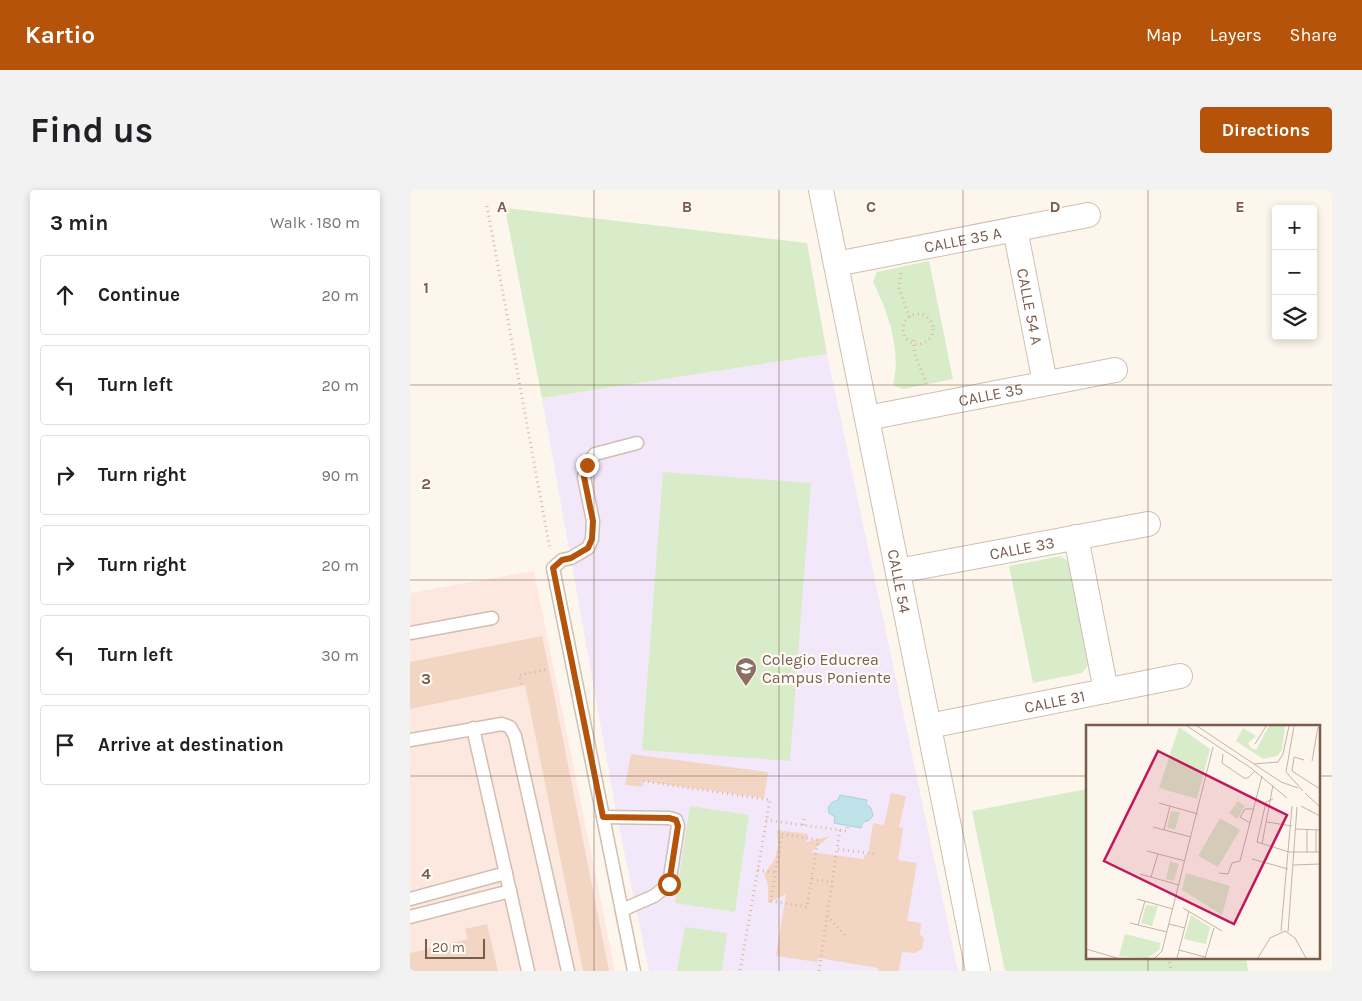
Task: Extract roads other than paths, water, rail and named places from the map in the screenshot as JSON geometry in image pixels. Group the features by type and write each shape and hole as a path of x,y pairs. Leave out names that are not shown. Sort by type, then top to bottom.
{"street":[{"name":"CALLE 54","path":"821,190 978,971"},
{"name":"CALLE 35 A","path":"836,264 1088,215"},
{"name":"CALLE 54 A","path":"1015,229 1046,383"},
{"name":"CALLE 35","path":"867,418 1115,370"},
{"name":"CALLE 33","path":"898,571 1148,524"},
{"path":"1076,537 1106,691"},
{"name":"CALLE 31","path":"928,726 1180,676"}],"lane":[{"path":"634,971 553,568 562,560 571,558 588,548 592,539 593,521 584,477 587,465 595,454 637,443"},
{"path":"410,633 492,618"},
{"path":"410,740 502,724 510,727 515,736 568,971"},
{"path":"473,728 528,971"},
{"path":"603,817 669,818 676,820 678,826 669,884 654,896 622,910"},
{"path":"410,899 506,873"},
{"path":"410,917 510,891"}],"water":[{"path":"840,795 867,800 866,804 871,808 873,816 868,821 863,822 861,828 834,823 835,817 829,813 829,806 838,800"}],"place":[{"name":"Colegio Educrea Campus Poniente","path":"746,687"}]}
